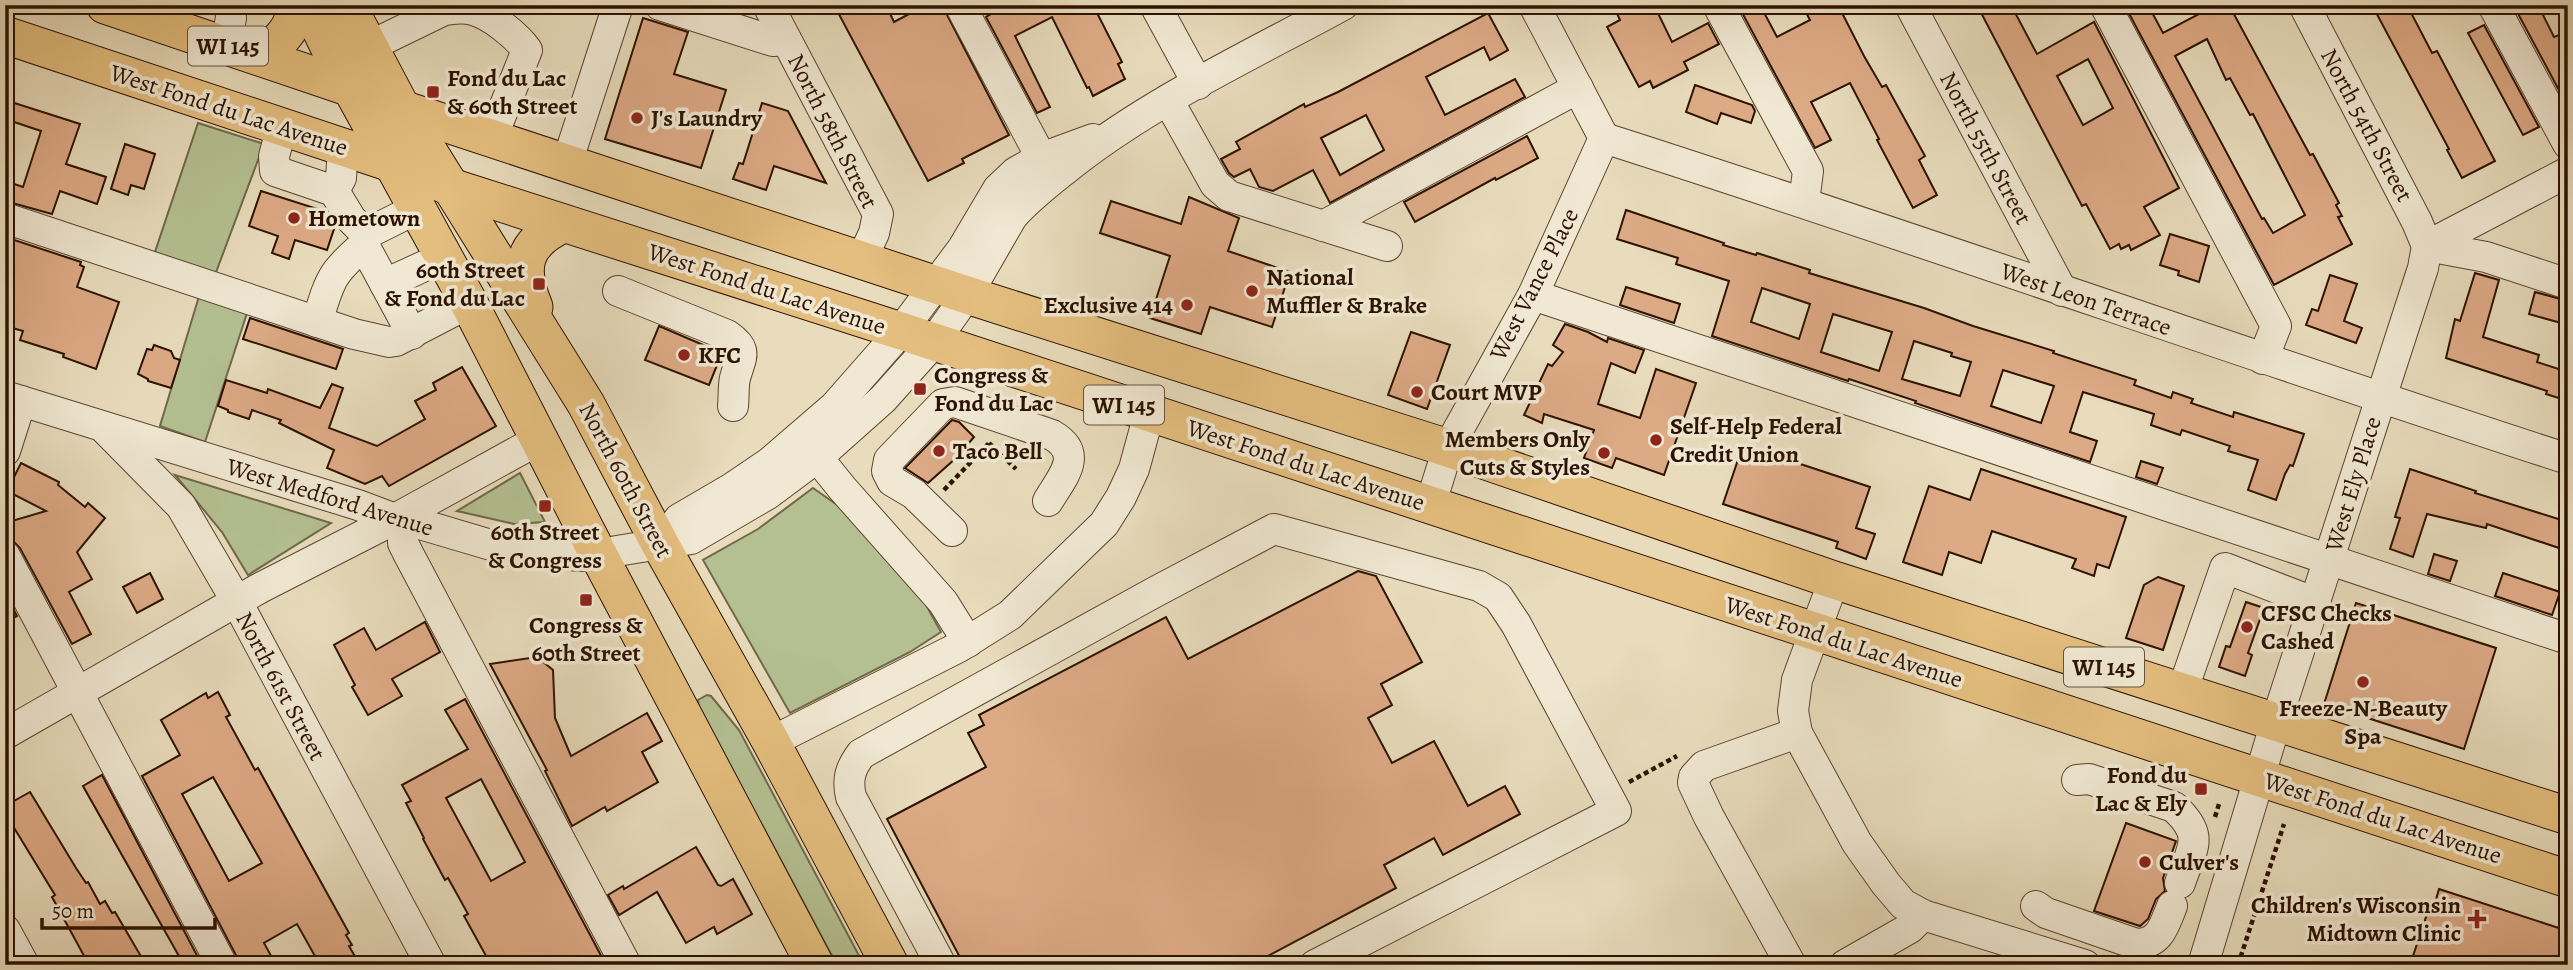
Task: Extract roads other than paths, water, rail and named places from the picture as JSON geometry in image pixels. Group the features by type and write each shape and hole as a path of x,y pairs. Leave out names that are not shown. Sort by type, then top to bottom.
{"main road":[{"name":"WI 145","path":"105,5 351,88 402,109 1448,448 1835,580 2568,816"},
{"path":"241,51 274,46 285,36 293,20 295,5"},
{"path":"309,5 351,88 469,303 815,965"},
{"name":"North 60th Street","path":"347,5 402,109 586,404 890,965"},
{"name":"West Fond du Lac Avenue","path":"5,35 394,164 451,187 563,224 917,337 2568,879"},
{"path":"548,344 527,290 524,266 528,253 541,237 563,224"}],"street":[{"path":"230,5 241,51"},
{"path":"567,163 618,5"},
{"path":"660,5 773,41 786,40"},
{"name":"North 58th Street","path":"768,5 878,214 874,233 862,259"},
{"path":"960,5 1047,169"},
{"path":"1155,5 1198,84"},
{"name":"West Medford Avenue","path":"13,399 399,519 518,553 586,556 691,538 768,494 809,447 835,406 917,337 951,289 963,248 998,189 1016,172 1047,169 1070,145 1112,133 1343,5"},
{"path":"1534,5 1604,138"},
{"path":"1718,5 1808,171 1804,202"},
{"name":"North 55th Street","path":"1910,5 2062,291"},
{"path":"2105,5 2276,326 2263,359"},
{"name":"North 54th Street","path":"2304,5 2427,246"},
{"path":"2493,5 2568,144"},
{"path":"368,47 444,10 457,8 473,10 517,36 527,50 492,138"},
{"path":"1323,226 1578,88"},
{"path":"1168,100 1221,191 1229,196 1387,246"},
{"path":"282,127 274,156 275,171 334,191 365,240 412,334"},
{"name":"West Leon Terrace","path":"1604,138 1804,202 2263,359 2568,459"},
{"name":"West Vance Place","path":"1430,506 1448,448 1533,295 1604,138"},
{"path":"334,191 341,178 344,148"},
{"path":"2427,246 2568,172"},
{"path":"317,322 330,279 340,266 365,240 418,208"},
{"path":"5,218 354,334 389,342 412,334 469,303"},
{"path":"2427,246 2486,257 2568,284"},
{"name":"West Ely Place","path":"2203,965 2276,722 2423,268 2427,246"},
{"path":"385,284 444,257"},
{"path":"618,291 727,335 739,343 743,354 734,382 733,407"},
{"path":"1533,295 2568,639"},
{"path":"5,451 13,399"},
{"path":"952,531 914,494 892,481 887,471 889,460 943,404 955,402 990,428 1052,435 1063,442 1069,452 1070,462 1048,501"},
{"path":"771,742 968,642 1010,615 1104,524 1134,469 1149,414"},
{"name":"North 61st Street","path":"104,428 181,506 237,602 431,965"},
{"path":"5,734 237,602 399,519 540,439"},
{"path":"809,447 943,602 968,642"},
{"path":"399,519 403,543 409,555 626,965"},
{"path":"941,965 851,797 848,784 850,768 861,754 879,742 1274,529 1479,586 1498,597 1516,624 1616,811 1315,965"},
{"path":"5,556 222,965"},
{"path":"2182,692 2225,568 2316,603"},
{"path":"1835,580 1797,680 1793,711 1797,733 1857,843 1903,904 1923,915 2085,965"},
{"path":"1791,965 1693,783 1694,777 1704,766 1797,733"},
{"path":"2036,906 2056,917 2136,944 2145,944 2160,936 2195,840 2195,832 2174,807 2089,779 2077,780"},
{"path":"1846,965 1910,928 1923,915"},
{"path":"5,930 24,965"}],"place":[{"name":"Fond du Lac & 60th Street","path":"433,92"},
{"name":"J's Laundry","path":"637,118"},
{"name":"Hometown","path":"294,218"},
{"name":"60th Street & Fond du Lac","path":"539,284"},
{"name":"National Muffler & Brake","path":"1252,291"},
{"name":"Exclusive 414","path":"1187,305"},
{"name":"KFC","path":"684,355"},
{"name":"Congress & Fond du Lac","path":"920,389"},
{"name":"Court MVP","path":"1417,392"},
{"name":"Self-Help Federal Credit Union","path":"1656,440"},
{"name":"Taco Bell","path":"939,451"},
{"name":"Members Only Cuts & Styles","path":"1604,453"},
{"name":"60th Street & Congress","path":"545,506"},
{"name":"Congress & 60th Street","path":"586,600"},
{"name":"CFSC Checks Cashed","path":"2247,627"},
{"name":"Freeze-N-Beauty Spa","path":"2363,682"},
{"name":"Fond du Lac & Ely","path":"2201,789"},
{"name":"Culver's","path":"2145,862"},
{"name":"Children's Wisconsin Midtown Clinic","path":"2477,919"}]}
